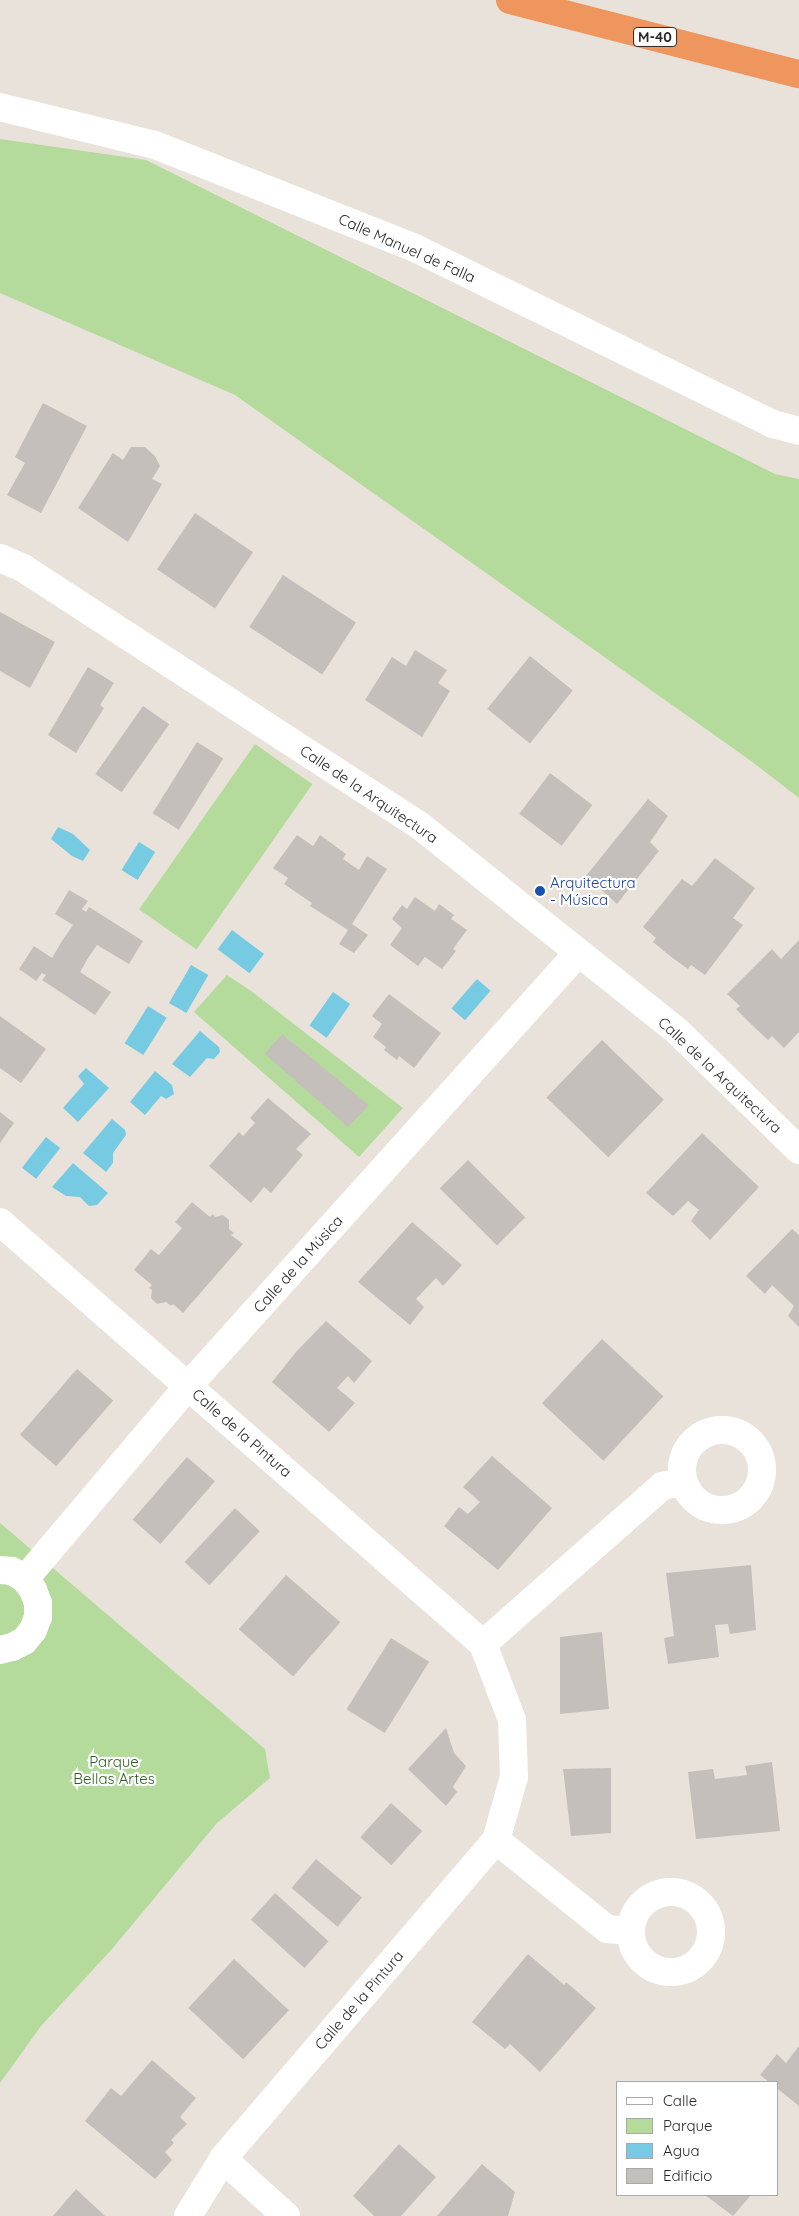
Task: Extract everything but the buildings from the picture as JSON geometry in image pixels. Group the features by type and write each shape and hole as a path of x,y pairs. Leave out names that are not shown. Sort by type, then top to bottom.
{"highway":[{"name":"M-40","path":"510,0 799,74"}],"street":[{"name":"Calle Manuel de Falla","path":"0,107 155,145 415,248 773,424 799,430"},
{"name":"Calle de la Arquitectura","path":"0,558 23,568 419,825 678,1032 799,1150"},
{"name":"Calle de la Música","path":"12,1574 188,1386 578,953"},
{"name":"Calle de la Pintura","path":"0,1222 483,1644 512,1720 514,1777 496,1840 223,2159 188,2216"},
{"path":"483,1644 662,1486 683,1482"},
{"path":"0,1650 12,1648 24,1640 33,1630 38,1617 38,1603 33,1590 12,1574"},
{"path":"496,1840 607,1929 630,1931"},
{"path":"223,2159 286,2216"}],"green space":[{"path":"0,139 146,160 775,474 799,479 799,798 751,761 235,395 0,293"},
{"path":"255,744 312,784 196,950 139,909"},
{"path":"227,975 251,991 403,1108 359,1157 194,1012"},
{"name":"Parque Bellas Artes","path":"0,1523 265,1749 270,1778 217,1823 112,1949 41,2026 0,2083"}],"water":[{"path":"58,827 73,834 90,850 83,861 72,856 51,839"},
{"path":"139,842 155,852 138,880 122,870"},
{"path":"232,930 264,954 250,973 218,949"},
{"path":"191,965 208,975 186,1013 169,1003"},
{"path":"477,979 491,991 465,1020 451,1008"},
{"path":"333,992 350,1004 327,1038 309,1026"},
{"path":"148,1006 167,1018 143,1055 125,1043"},
{"path":"200,1031 219,1047 220,1052 214,1059 207,1058 190,1077 172,1064"},
{"path":"86,1068 109,1088 78,1122 63,1108 84,1084 78,1076"},
{"path":"155,1071 172,1085 174,1094 166,1099 161,1096 145,1115 130,1102"},
{"path":"112,1119 125,1130 126,1135 113,1153 113,1163 106,1172 83,1153"},
{"path":"46,1137 60,1148 36,1179 22,1168"},
{"path":"73,1163 108,1193 97,1205 89,1206 80,1197 66,1196 52,1187"}],"place":[{"name":"Arquitectura - Música","path":"540,891"}]}
